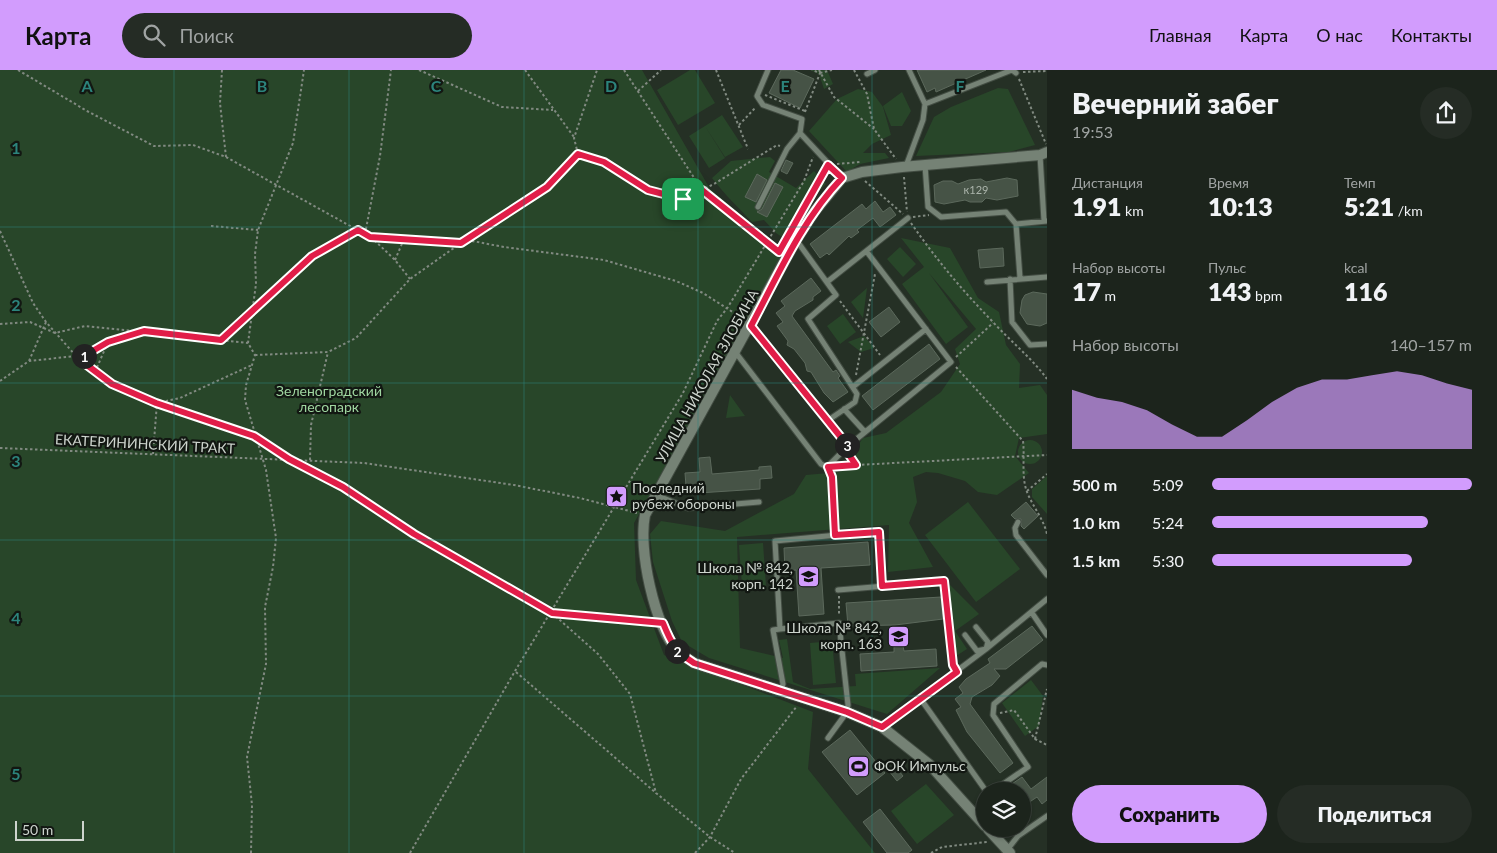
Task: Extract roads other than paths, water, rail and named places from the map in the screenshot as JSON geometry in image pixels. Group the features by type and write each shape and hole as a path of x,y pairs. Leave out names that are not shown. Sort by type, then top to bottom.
{"street":[{"path":"842,178 903,163 925,165 1042,151"},
{"name":"УЛИЦА НИКОЛАЯ ЗЛОБИНА","path":"842,178 814,212 747,322 736,353 645,515 643,524 644,560 663,623 671,643 679,653 694,663 847,712 882,727 930,765 976,816"},
{"path":"995,837 1008,851"}],"lane":[{"path":"758,207 787,149 800,133 802,119 763,105 760,101 757,96 768,70"},
{"path":"866,74 875,70"},
{"path":"903,163 923,120 925,104 909,70"},
{"path":"925,104 1012,70 1016,73"},
{"path":"800,133 842,178"},
{"path":"1016,224 1045,221 1042,151"},
{"path":"925,165 928,207 941,217 1006,212 1016,224 1020,278"},
{"path":"827,282 908,218"},
{"path":"796,240 836,295 808,318 854,386 857,394 855,402 827,420"},
{"path":"736,353 821,464 828,467 846,447 951,362 867,252"},
{"path":"987,282 1047,277"},
{"path":"1010,279 1012,322 1030,345 1047,344"},
{"path":"747,322 827,420 846,447"},
{"path":"854,386 926,329"},
{"path":"844,409 864,432"},
{"path":"656,495 688,508 759,502"},
{"path":"1018,522 1015,528 1016,535 1047,574"},
{"path":"780,629 776,541 879,532 882,586"},
{"path":"838,590 944,581 953,665 957,672"},
{"path":"882,727 957,672 1047,599"},
{"path":"1032,613 1047,635"},
{"path":"781,691 783,684 774,630 839,623 848,705 847,712 828,738"},
{"path":"976,627 988,642 986,649"},
{"path":"965,635 977,651 986,649"},
{"path":"1006,782 1028,767 993,715 994,704 1042,664 1047,665"},
{"path":"920,698 980,782"},
{"path":"1031,827 1047,816"},
{"path":"1008,851 1017,837"}],"place":[{"name":"Последний рубеж обороны","path":"616,496"},
{"name":"Школа № 842, корп. 142","path":"809,576"},
{"name":"Школа № 842, корп. 163","path":"898,636"},
{"name":"ФОК Импульс","path":"858,766"}],"park label":[{"name":"Зеленоградский лесопарк","path":"329,400"}]}
